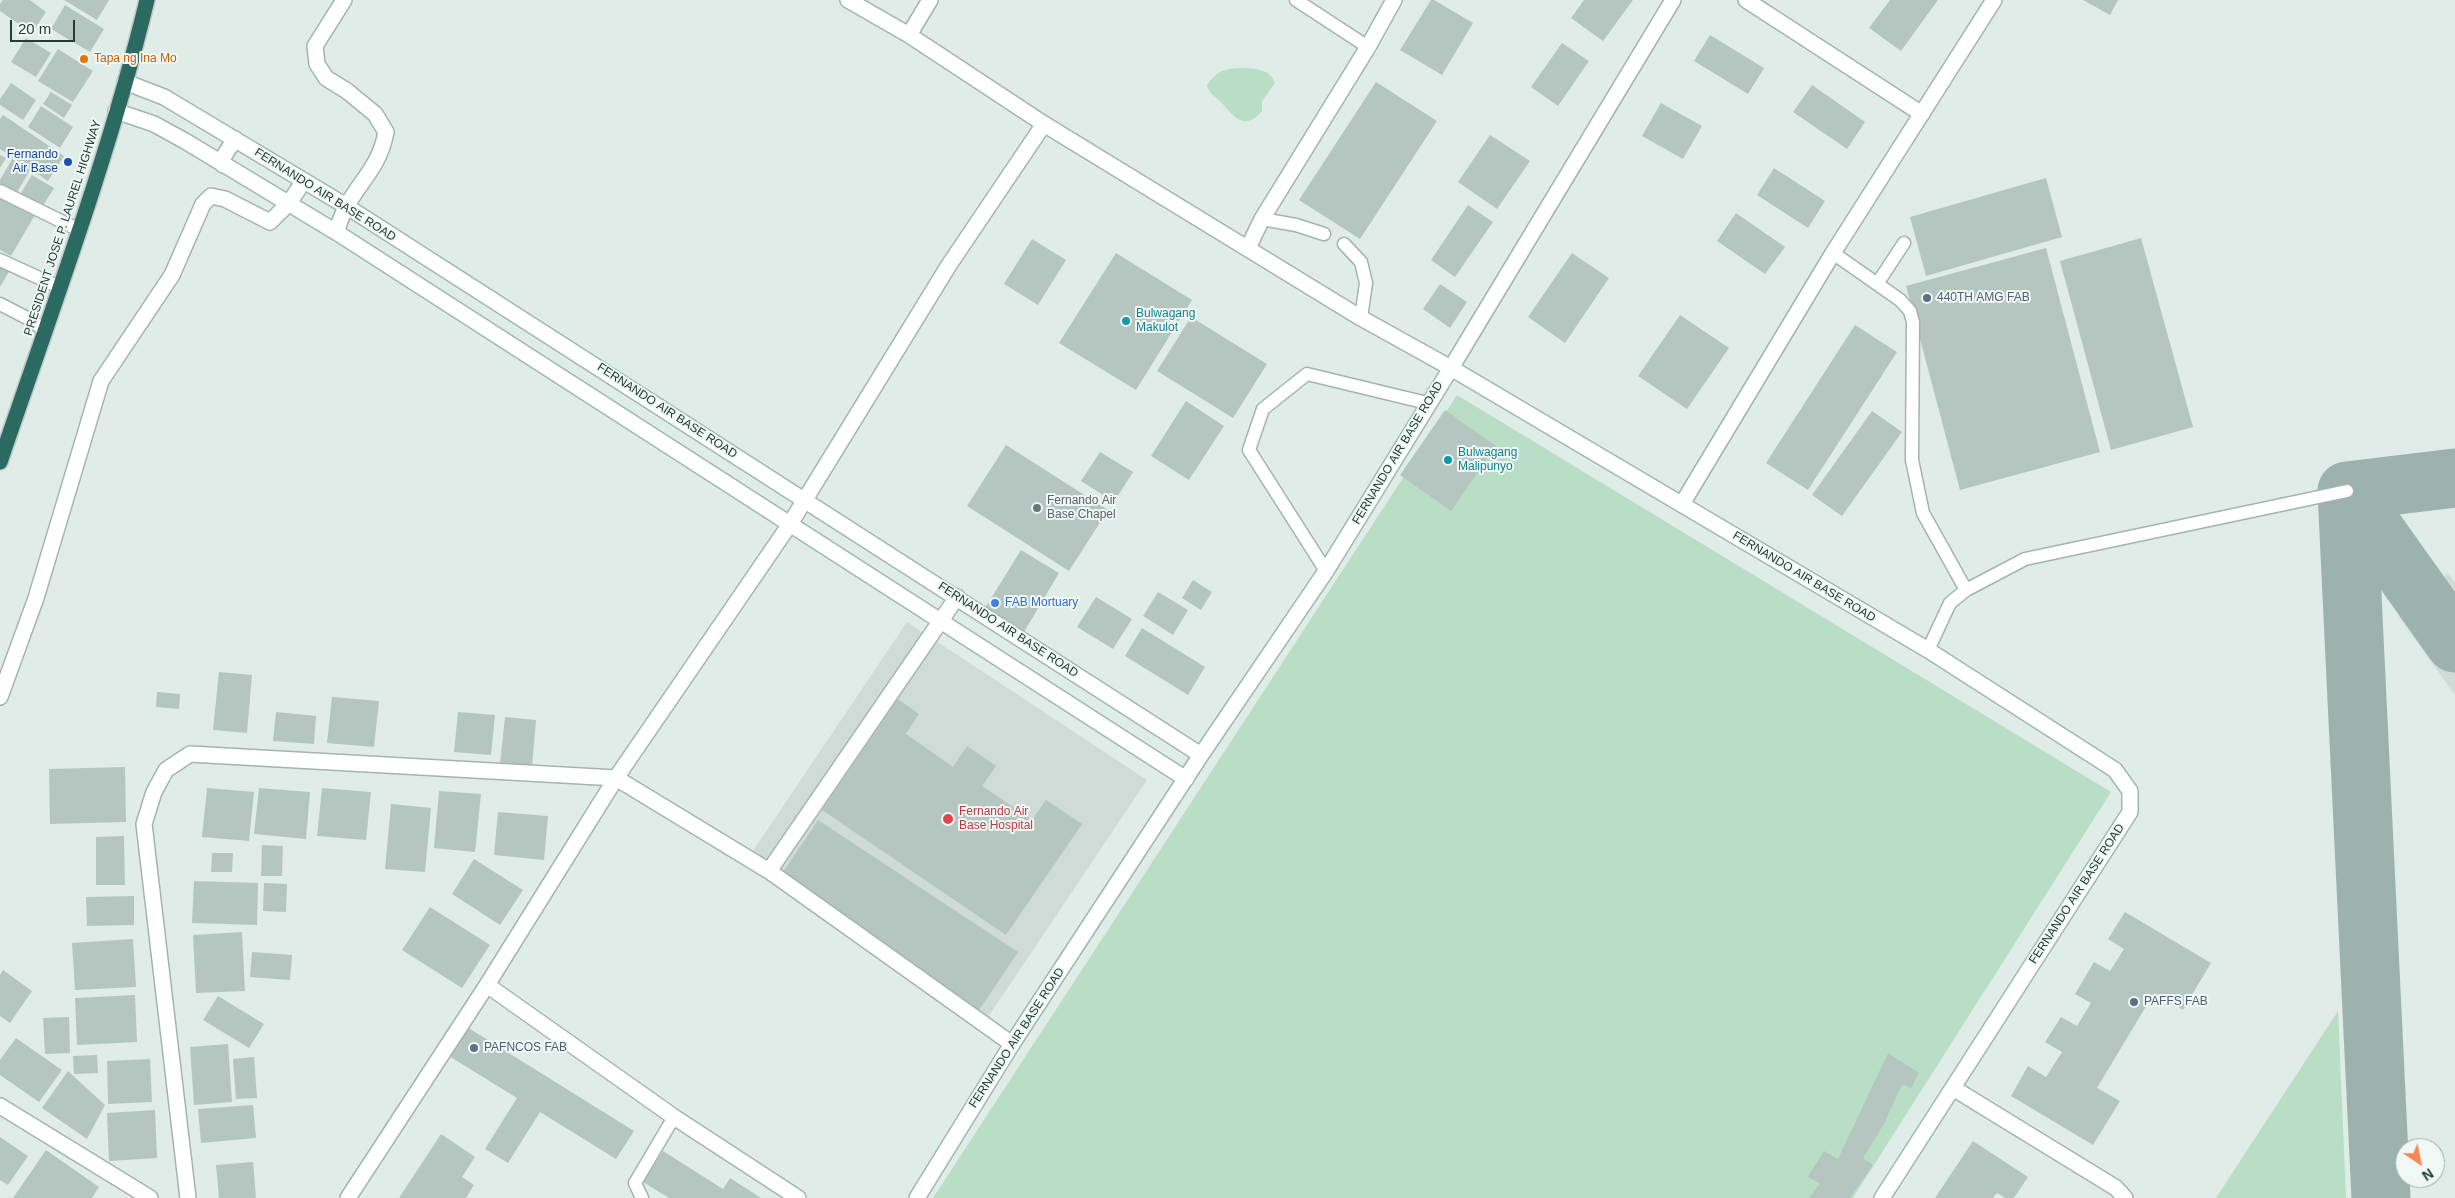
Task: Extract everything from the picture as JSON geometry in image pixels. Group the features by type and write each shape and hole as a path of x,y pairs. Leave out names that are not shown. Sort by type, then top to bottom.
{"highway":[{"name":"PRESIDENT JOSE P. LAUREL HIGHWAY","path":"0,462 7,425 45,331 79,230 125,82 147,0"}],"street":[{"path":"336,232 346,206 383,150 386,132 375,114 347,91 326,78 318,64 315,46 344,0"},
{"path":"848,0 909,35 1044,124 1360,318 1451,368 1673,0"},
{"path":"909,35 930,0"},
{"path":"1248,248 1262,219 1368,47 1394,0"},
{"path":"1746,0 1922,114"},
{"path":"1682,504 1833,253 1994,0"},
{"name":"FERNANDO AIR BASE ROAD","path":"125,82 164,97 303,182 346,206 1201,755"},
{"name":"FERNANDO AIR BASE ROAD","path":"116,110 154,124 336,232 1186,779"},
{"path":"348,1198 487,985 616,778 790,524 949,265 1044,124"},
{"path":"222,165 222,159 235,139"},
{"path":"246,178 258,166 260,156"},
{"path":"0,697 36,598 101,381 172,275 203,204 211,196 225,199 270,222 289,203 303,182"},
{"path":"509,343 520,342 525,339 528,333 527,322"},
{"path":"544,366 547,351 562,344"},
{"name":"FERNANDO AIR BASE ROAD","path":"917,1198 1012,1044 1201,755 1326,571 1427,404 1451,368 1928,650 2115,770 2130,791 2130,812 1882,1198"},
{"path":"770,871 957,597"},
{"path":"1110,730 1125,706"},
{"path":"188,1198 144,824 154,792 166,770 190,754 616,778 770,871 1012,1044"},
{"path":"487,985 674,1117 798,1198"},
{"path":"1953,1088 2116,1188 2125,1198"},
{"path":"0,1106 150,1198"}],"lane":[{"path":"1296,0 1368,47"},
{"path":"0,191 79,230"},
{"path":"1262,219 1296,225 1324,234"},
{"path":"1876,284 1904,243"},
{"path":"1344,244 1361,262 1366,284 1360,318"},
{"path":"1833,253 1900,300 1910,311 1913,322 1912,460 1923,513 1966,590"},
{"path":"0,260 59,287"},
{"path":"0,304 31,320 45,331"},
{"path":"1326,571 1249,450 1263,409 1307,374 1427,404"},
{"path":"1928,650 1950,603 1966,590 2025,559 2347,491"},
{"path":"642,1198 635,1183 674,1117"}],"shaded area":[{"path":"2448,573 2455,583 2455,695 2399,617"},
{"name":"Fernando Air Base Hospital","path":"907,622 1147,780 988,1017 749,857"}],"green space":[{"path":"1243,68 1258,69 1266,72 1273,78 1275,83 1262,101 1262,111 1249,121 1244,121 1234,116 1212,94 1207,85 1214,76 1222,71"},
{"path":"1457,395 2111,792 1853,1198 933,1198"},
{"path":"2338,1011 2346,1198 2216,1198"}],"building":[{"path":"3,0 30,0 46,12 32,33 0,11 0,4"},
{"path":"64,0 109,0 97,20"},
{"path":"1431,0 1473,23 1442,75 1400,50"},
{"path":"1584,0 1633,0 1603,41 1571,18"},
{"path":"1890,0 1938,0 1901,51 1869,28"},
{"path":"2083,0 2118,0 2110,15"},
{"path":"65,5 104,29 90,52 51,29"},
{"path":"1710,35 1764,68 1748,94 1694,61"},
{"path":"26,38 51,53 36,77 11,62"},
{"path":"1562,43 1589,61 1558,106 1531,87"},
{"path":"58,49 93,71 73,102 38,81"},
{"path":"1376,82 1437,121 1360,239 1299,200"},
{"path":"11,83 36,100 23,120 0,105 0,99"},
{"path":"1812,85 1865,122 1847,149 1793,112"},
{"path":"51,92 72,105 64,118 43,104"},
{"path":"1661,103 1702,126 1683,159 1642,136"},
{"path":"41,106 73,127 60,148 28,127"},
{"path":"3,115 64,156 48,181 0,149 0,119"},
{"path":"1490,135 1530,161 1497,209 1458,182"},
{"path":"0,155 6,158 0,168"},
{"path":"12,159 30,170 16,194 0,184 0,180"},
{"path":"1774,168 1825,201 1808,228 1757,195"},
{"path":"32,175 54,188 41,209 19,196"},
{"path":"2046,178 2062,237 1926,276 1910,217"},
{"path":"0,195 35,215 11,256 0,250"},
{"path":"1468,205 1493,222 1455,277 1431,260"},
{"path":"1736,213 1785,247 1765,274 1717,241"},
{"path":"2141,238 2193,427 2111,450 2060,261"},
{"path":"1032,239 1066,260 1038,305 1004,284"},
{"path":"2046,248 2100,452 1960,490 1906,286"},
{"name":"Bulwagang Makulot","path":"1116,253 1192,300 1136,390 1059,343"},
{"path":"1572,253 1609,278 1565,343 1528,317"},
{"path":"0,264 10,270 0,287"},
{"path":"1440,284 1467,302 1450,328 1423,309"},
{"path":"1680,315 1729,348 1687,409 1638,376"},
{"path":"1191,317 1267,364 1233,418 1157,371"},
{"path":"1855,325 1897,352 1808,490 1766,463"},
{"path":"1186,401 1224,426 1189,480 1151,456"},
{"name":"Bulwagang Malipunyo","path":"1445,410 1496,446 1451,511 1400,475"},
{"path":"1872,411 1902,432 1842,516 1812,495"},
{"name":"Fernando Air Base Chapel","path":"1006,445 1108,510 1069,571 967,506"},
{"path":"1100,452 1133,472 1114,502 1081,481"},
{"path":"1021,550 1059,573 1024,632 985,608"},
{"path":"1193,580 1212,592 1201,610 1182,598"},
{"path":"1158,592 1188,610 1173,635 1143,616"},
{"path":"1096,597 1132,619 1113,649 1077,627"},
{"path":"1142,628 1205,667 1188,695 1125,656"},
{"path":"219,672 252,675 247,733 213,730"},
{"path":"157,692 180,694 179,709 156,707"},
{"path":"332,697 379,701 374,747 327,743"},
{"path":"898,699 919,714 906,734 953,767 967,746 996,766 982,786 1032,820 1046,800 1082,824 1006,935 822,810"},
{"path":"276,712 316,716 314,744 273,741"},
{"path":"458,712 495,715 491,755 454,752"},
{"path":"505,717 536,720 532,767 500,764"},
{"path":"125,767 126,822 50,824 49,769"},
{"path":"207,788 254,792 249,841 202,837"},
{"path":"259,788 310,792 306,839 254,834"},
{"path":"322,788 371,792 366,840 317,836"},
{"path":"439,791 481,794 475,852 434,848"},
{"path":"391,804 431,808 425,872 385,869"},
{"path":"498,812 548,816 544,860 494,855"},
{"path":"818,820 1018,952 979,1010 779,878"},
{"path":"124,836 125,885 96,885 96,837"},
{"path":"262,845 283,846 282,876 261,876"},
{"path":"212,853 233,853 232,872 211,872"},
{"path":"474,859 523,890 500,925 452,894"},
{"path":"194,881 258,883 257,925 192,923"},
{"path":"264,883 287,884 286,912 263,911"},
{"path":"134,896 134,925 87,926 86,897"},
{"path":"430,907 490,945 462,988 402,950"},
{"path":"2125,912 2211,963 2183,1010 2154,993 2097,1088 2120,1101 2093,1145 2011,1096 2028,1066 2046,1077 2062,1052 2045,1042 2061,1017 2077,1026 2091,1003 2075,994 2094,962 2110,971 2124,949 2108,939"},
{"path":"242,932 245,991 196,993 193,935"},
{"path":"133,939 136,987 75,990 72,943"},
{"path":"252,952 292,955 290,980 250,977"},
{"path":"3,970 32,991 10,1023 0,1016 0,975"},
{"path":"135,995 137,1042 77,1045 75,998"},
{"path":"218,996 264,1024 249,1048 203,1020"},
{"path":"69,1017 70,1053 45,1054 43,1018"},
{"path":"467,1027 634,1131 616,1159 540,1112 508,1163 485,1149 517,1098 449,1056"},
{"path":"16,1038 62,1070 39,1102 0,1075 0,1060"},
{"path":"228,1044 232,1102 194,1105 190,1047"},
{"path":"1888,1053 1919,1073 1911,1088 1902,1084 1884,1124 1863,1158 1873,1165 1850,1198 1809,1198 1820,1184 1808,1177 1824,1151 1838,1159"},
{"path":"97,1055 98,1073 74,1074 73,1056"},
{"path":"254,1057 257,1098 236,1099 233,1059"},
{"path":"150,1059 152,1102 108,1104 107,1061"},
{"path":"68,1071 105,1105 87,1139 42,1108"},
{"path":"253,1105 256,1138 201,1143 198,1109"},
{"path":"155,1110 157,1158 109,1161 107,1113"},
{"path":"441,1134 475,1157 462,1177 474,1185 466,1198 399,1198"},
{"path":"0,1137 28,1156 8,1185 0,1180"},
{"path":"1973,1141 2028,1177 2014,1198 2005,1198 1997,1193 1993,1198 1935,1198"},
{"path":"46,1150 99,1187 92,1198 13,1198"},
{"path":"663,1151 723,1189 730,1178 761,1198 669,1198 643,1182"},
{"path":"253,1162 256,1198 219,1198 216,1165"}],"taxiway":[{"path":"2455,478 2347,491 2455,643"},
{"path":"2347,491 2381,1198"}],"place":[{"name":"Tapa ng Ina Mo","path":"84,59"},
{"name":"Fernando Air Base","path":"68,162"},
{"name":"440TH AMG FAB","path":"1927,298"},
{"name":"Bulwagang Makulot","path":"1126,321"},
{"name":"Bulwagang Malipunyo","path":"1448,460"},
{"name":"Fernando Air Base Chapel","path":"1037,508"},
{"name":"FAB Mortuary","path":"995,603"},
{"name":"Fernando Air Base Hospital","path":"948,819"},
{"name":"PAFFS FAB","path":"2134,1002"},
{"name":"PAFNCOS FAB","path":"474,1048"}]}
